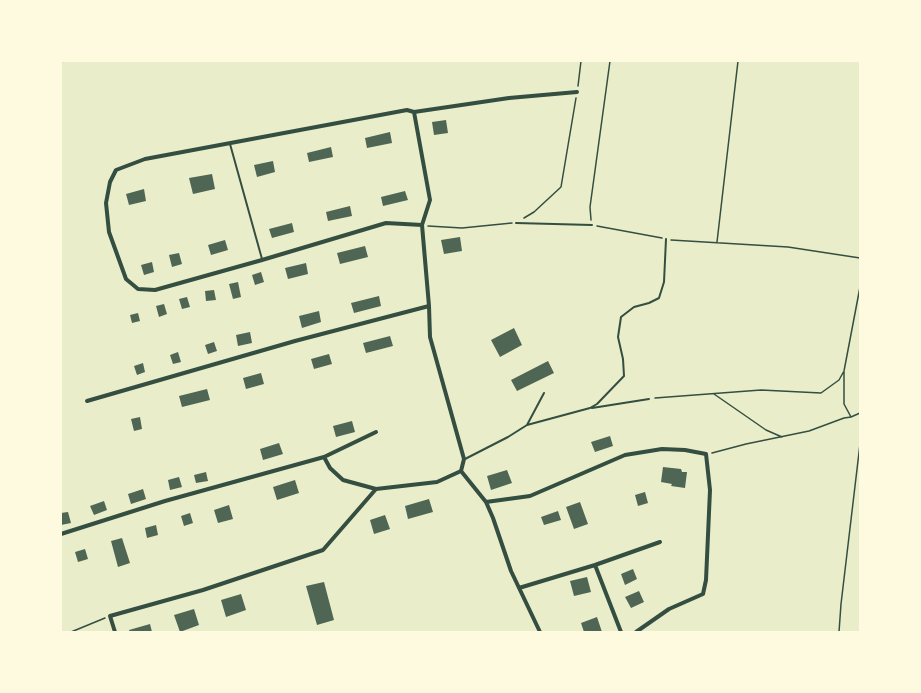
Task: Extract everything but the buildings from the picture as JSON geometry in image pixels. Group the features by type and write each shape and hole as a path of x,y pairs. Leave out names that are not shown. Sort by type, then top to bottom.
{"street":[{"path":"422,225 386,223 155,290 138,289 126,280 109,232 106,203 110,182 116,170 145,159 407,110 414,112 509,98 577,92"},
{"path":"324,457 330,468 343,480 376,489 437,482 461,470 464,459 430,337 429,306 422,225 430,200 414,112"},
{"path":"87,401 295,341 429,306"},
{"path":"61,534 164,501 324,457 376,432"},
{"path":"486,502 530,496 625,455 662,449 685,450 706,454 710,490 706,580 703,594 669,609 636,632"},
{"path":"461,470 486,502 511,571 540,632"},
{"path":"115,632 110,616 202,590 323,550 376,489"},
{"path":"519,588 595,565 660,542"},
{"path":"595,565 621,632"}],"lane":[{"path":"230,143 262,260"},
{"path":"516,223 592,225"},
{"path":"590,408 597,404 624,376 623,359 618,338 621,317 634,307 649,303 659,298 664,282 666,239"},
{"path":"528,425 544,392"},
{"path":"464,459 508,437 528,425 590,408 649,399"}],"path":[{"path":"422,225 462,228 516,223 534,212 561,187 581,61"},
{"path":"610,61 590,207 592,225 666,239 788,247 860,258"},
{"path":"717,242 738,61"},
{"path":"851,417 844,404 844,372 860,287"},
{"path":"649,399 761,390 821,393 839,380 844,372"},
{"path":"714,394 766,430 782,437"},
{"path":"706,454 809,431 860,413"},
{"path":"839,632 860,444"},
{"path":"71,632 110,616"}]}
